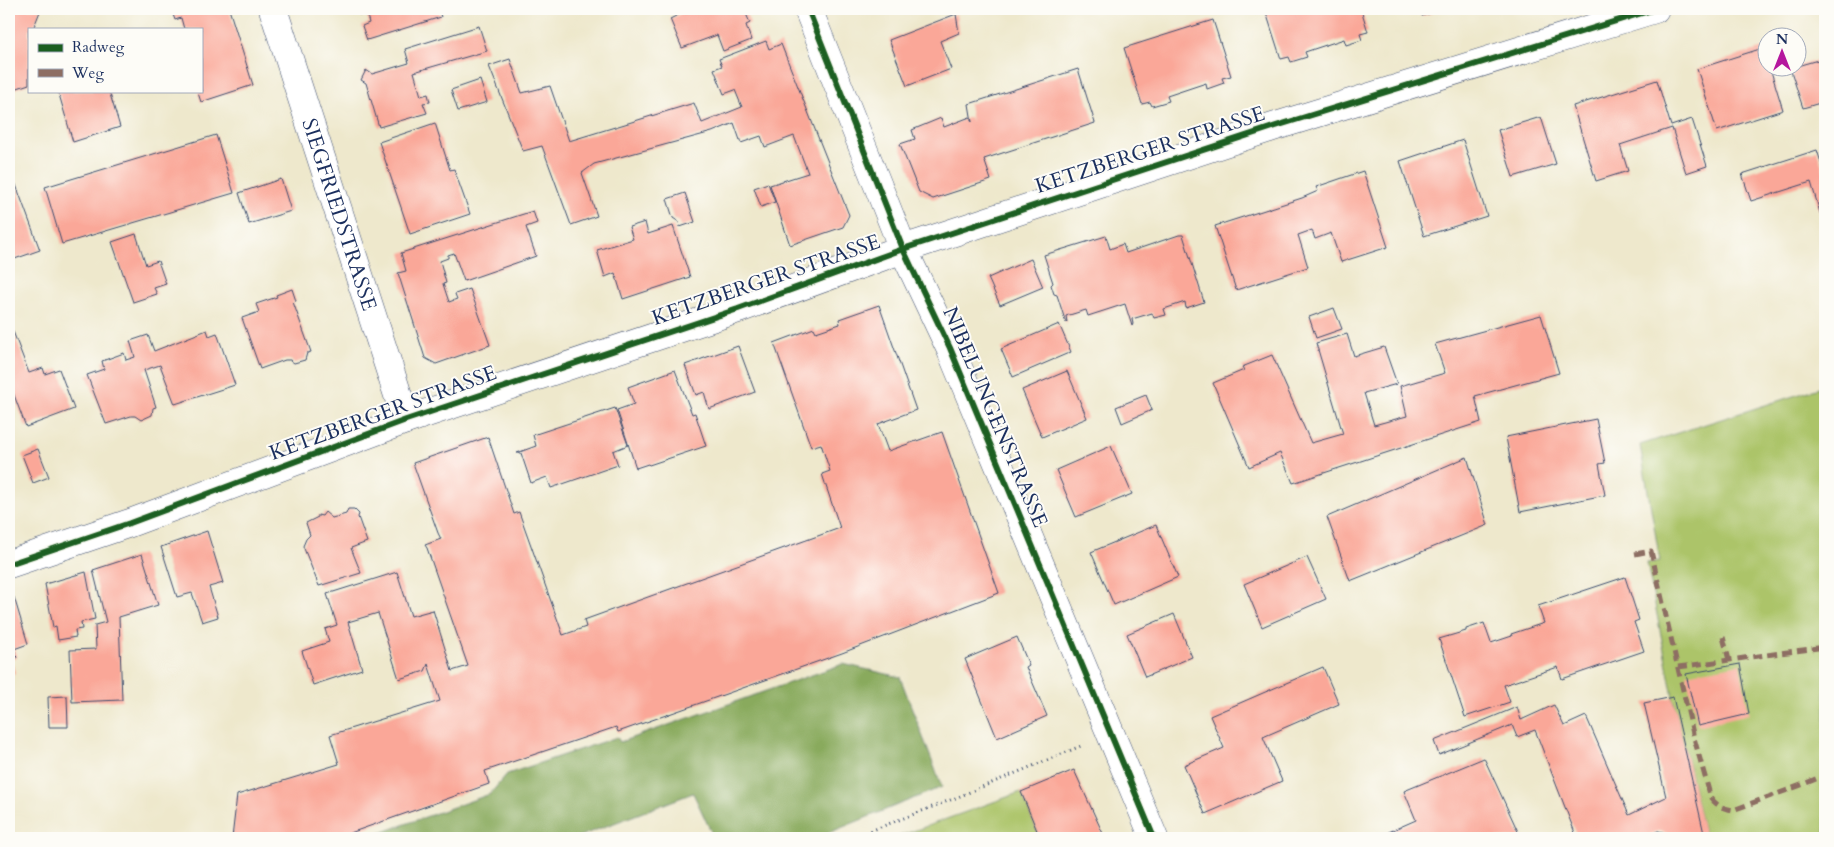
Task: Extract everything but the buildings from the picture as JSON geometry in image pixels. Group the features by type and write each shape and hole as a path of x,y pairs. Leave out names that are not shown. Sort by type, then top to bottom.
{"street":[{"name":"SIEGFRIEDSTRASSE","path":"273,9 406,420"},
{"name":"NIBELUNGENSTRASSE","path":"808,9 903,249 950,348 1154,838"},
{"name":"KETZBERGER STRASSE","path":"9,564 130,523 406,420 738,308 903,249 1276,126 1655,9"}],"path":[{"path":"852,838 953,799 1110,734"}],"green space":[{"path":"1825,386 1825,838 1705,838 1673,697 1647,563 1660,561 1640,445"},
{"path":"843,664 900,677 942,787 816,838 714,838 693,793 575,838 366,838 490,794 507,774 617,737 620,742"},
{"path":"1021,792 1040,838 894,838"}],"marked path":[{"path":"1635,554 1651,551 1694,738 1713,801 1720,806 1733,810 1825,775"},
{"path":"1723,637 1729,660"},
{"path":"1678,667 1825,647"}],"cycle path":[{"path":"808,9 903,249 950,348 1154,838"},
{"path":"9,564 130,523 406,420 738,309 903,249 1276,126 1655,9"}]}
